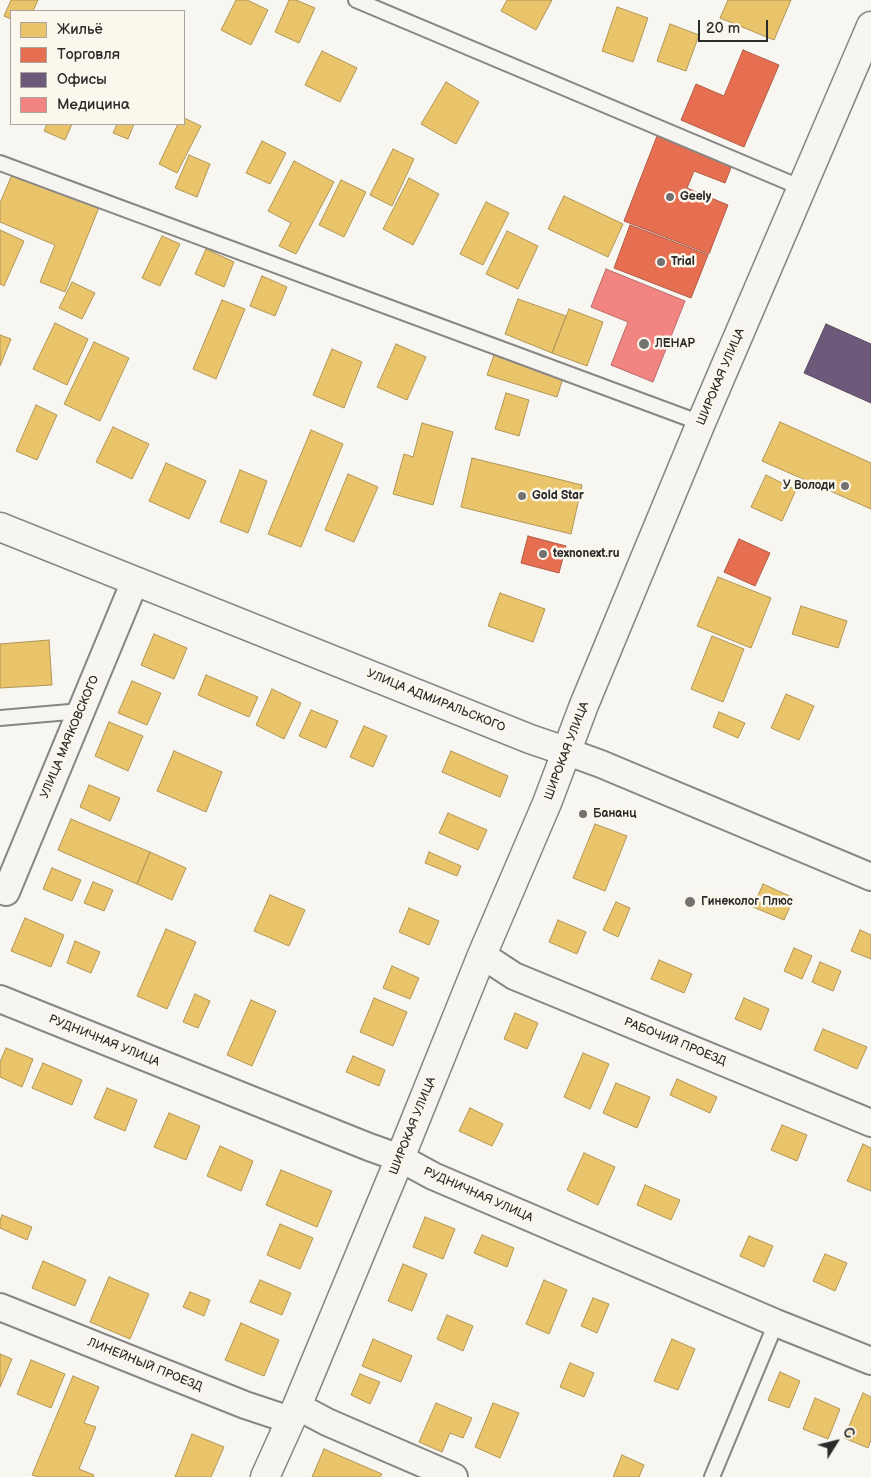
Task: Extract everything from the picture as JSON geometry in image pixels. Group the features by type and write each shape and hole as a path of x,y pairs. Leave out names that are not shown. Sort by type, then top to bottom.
{"main road":[{"name":"ШИРОКАЯ УЛИЦА","path":"266,1477 400,1158 482,955 548,803 584,705 701,423 871,26"},
{"name":"УЛИЦА АДМИРАЛЬСКОГО","path":"0,527 521,735 568,752"}],"street":[{"name":"УЛИЦА МАЯКОВСКОГО","path":"3,891 135,581"},
{"name":"УЛИЦА АДМИРАЛЬСКОГО","path":"568,752 871,877"},
{"name":"РАБОЧИЙ ПРОЕЗД","path":"482,955 514,976 871,1123"},
{"name":"РУДНИЧНАЯ УЛИЦА","path":"0,999 400,1158 433,1176 776,1323 871,1361"},
{"name":"ЛИНЕЙНЫЙ ПРОЕЗД","path":"0,1307 244,1405 293,1413 327,1422 454,1477"}],"lane":[{"path":"356,0 802,188"},
{"path":"0,162 701,423"},
{"path":"0,718 81,711"},
{"path":"712,1477 776,1323"}],"building: Жильё":[{"path":"11,0 38,0 33,10 10,10 10,19 4,16"},
{"path":"236,0 247,0 268,10 251,45 221,30"},
{"path":"289,0 296,0 315,8 299,43 275,32"},
{"path":"507,0 552,0 536,30 501,11"},
{"path":"728,0 791,0 774,40 720,18"},
{"path":"617,7 648,18 633,62 602,51"},
{"path":"670,24 699,35 686,71 657,61"},
{"path":"322,51 357,68 340,102 305,85"},
{"path":"446,82 479,102 456,144 421,124"},
{"path":"185,118 201,126 177,173 159,164 178,125 185,125"},
{"path":"47,125 72,125 65,140 44,131"},
{"path":"117,125 134,125 128,139 113,133"},
{"path":"262,141 286,153 270,184 246,173"},
{"path":"393,149 414,159 392,206 370,195"},
{"path":"189,155 210,164 197,197 175,188"},
{"path":"294,161 334,182 296,254 279,246 291,223 268,211"},
{"path":"14,170 100,205 65,292 40,282 55,245 0,222 0,203"},
{"path":"409,178 439,194 413,245 383,229"},
{"path":"341,180 366,192 344,237 319,225"},
{"path":"564,196 623,224 608,257 548,229"},
{"path":"486,202 509,213 483,265 460,254"},
{"path":"0,230 24,241 4,286 0,284"},
{"path":"507,231 538,246 518,289 486,274"},
{"path":"162,236 180,244 160,286 142,278"},
{"path":"206,249 234,262 224,287 195,274"},
{"path":"262,276 287,287 275,316 250,306"},
{"path":"72,282 95,293 82,319 59,308"},
{"path":"518,299 566,316 552,353 505,334"},
{"path":"222,300 245,309 216,379 193,369"},
{"path":"569,309 603,322 587,366 552,353"},
{"path":"55,323 88,339 67,385 33,369"},
{"path":"0,335 11,339 0,366"},
{"path":"94,342 129,358 100,421 64,404"},
{"path":"396,344 426,357 407,400 377,387"},
{"path":"332,349 362,362 344,408 313,395"},
{"path":"494,355 563,378 557,397 487,375"},
{"path":"506,393 529,400 519,436 495,429"},
{"path":"36,405 57,415 37,460 16,451"},
{"name":"У Володи","path":"780,422 871,463 871,509 762,461"},
{"path":"422,423 453,432 433,505 393,494 404,454 413,457"},
{"path":"113,427 149,444 132,479 96,462"},
{"path":"311,430 343,444 301,547 268,534"},
{"name":"Gold Star","path":"472,458 582,485 571,534 461,507"},
{"path":"166,463 206,481 189,519 149,501"},
{"path":"240,470 267,481 248,533 220,522"},
{"path":"348,474 378,487 354,542 325,530"},
{"path":"766,475 796,490 782,521 751,507"},
{"path":"718,577 771,598 751,648 697,626"},
{"path":"500,593 545,609 533,642 488,626"},
{"path":"801,606 847,621 838,648 792,634"},
{"path":"154,634 187,648 174,679 141,665"},
{"path":"712,636 744,649 723,702 691,689"},
{"path":"49,640 52,685 0,688 0,644"},
{"path":"206,675 258,697 249,717 198,695"},
{"path":"132,681 161,693 147,725 118,713"},
{"path":"272,689 301,703 284,739 256,725"},
{"path":"786,694 814,706 799,740 771,728"},
{"path":"311,710 338,721 326,748 299,736"},
{"path":"719,712 745,723 738,738 713,727"},
{"path":"109,722 143,736 128,771 95,756"},
{"path":"364,726 387,736 373,767 350,757"},
{"path":"174,751 222,772 206,812 157,791"},
{"path":"451,751 508,776 500,797 442,772"},
{"path":"89,785 120,798 110,821 80,807"},
{"path":"448,813 487,830 478,850 439,833"},
{"path":"71,819 150,852 137,884 58,850"},
{"path":"595,824 627,836 605,891 573,878"},
{"path":"150,852 186,868 172,900 137,884"},
{"path":"429,852 461,866 457,876 425,863"},
{"path":"52,868 81,880 72,901 43,889"},
{"path":"93,882 113,890 104,911 84,903"},
{"path":"763,884 794,898 784,920 753,907"},
{"path":"270,895 305,910 289,946 254,931"},
{"path":"616,902 630,908 618,937 603,930"},
{"path":"409,908 439,921 429,945 399,932"},
{"path":"25,918 64,935 51,967 11,951"},
{"path":"558,920 586,932 577,954 549,942"},
{"path":"166,929 196,942 167,1009 137,996"},
{"path":"860,930 871,935 871,959 851,951"},
{"path":"75,941 100,952 91,973 67,963"},
{"path":"794,948 812,956 802,979 784,971"},
{"path":"659,960 692,974 684,993 651,979"},
{"path":"820,962 841,971 833,991 812,982"},
{"path":"392,966 419,978 410,999 383,988"},
{"path":"195,994 210,1001 198,1028 183,1022"},
{"path":"374,998 407,1012 393,1046 360,1032"},
{"path":"744,998 769,1009 761,1030 735,1019"},
{"path":"251,1000 276,1011 252,1066 227,1055"},
{"path":"515,1013 538,1023 527,1049 504,1039"},
{"path":"823,1029 867,1047 857,1069 814,1050"},
{"path":"6,1048 33,1059 22,1087 0,1077 0,1062"},
{"path":"583,1053 609,1064 590,1109 564,1097"},
{"path":"353,1056 385,1070 379,1086 346,1072"},
{"path":"43,1063 82,1080 72,1105 32,1088"},
{"path":"677,1079 717,1097 710,1113 670,1095"},
{"path":"616,1083 650,1097 637,1128 603,1113"},
{"path":"107,1088 137,1100 125,1131 94,1118"},
{"path":"470,1108 503,1124 492,1146 459,1131"},
{"path":"169,1113 200,1126 186,1160 154,1147"},
{"path":"782,1125 807,1135 797,1161 771,1150"},
{"path":"863,1144 871,1148 871,1191 847,1181"},
{"path":"220,1146 253,1161 241,1191 207,1176"},
{"path":"584,1153 615,1167 598,1205 567,1190"},
{"path":"281,1170 332,1191 317,1227 266,1205"},
{"path":"645,1185 680,1200 671,1220 637,1205"},
{"path":"2,1215 32,1227 27,1240 0,1228"},
{"path":"425,1217 455,1229 443,1259 413,1247"},
{"path":"280,1224 313,1238 300,1269 267,1255"},
{"path":"482,1235 514,1248 507,1267 474,1253"},
{"path":"749,1236 773,1246 764,1267 740,1256"},
{"path":"825,1254 847,1263 835,1291 813,1281"},
{"path":"43,1261 86,1280 75,1306 32,1288"},
{"path":"403,1264 427,1274 412,1311 388,1301"},
{"path":"109,1277 149,1294 130,1339 90,1322"},
{"path":"260,1280 291,1293 282,1315 250,1302"},
{"path":"544,1280 567,1290 549,1334 526,1324"},
{"path":"190,1292 210,1300 204,1316 183,1307"},
{"path":"593,1298 609,1304 597,1333 581,1326"},
{"path":"447,1315 473,1326 463,1351 437,1339"},
{"path":"241,1323 279,1340 264,1376 225,1360"},
{"path":"373,1339 412,1356 401,1382 362,1366"},
{"path":"672,1339 695,1349 678,1390 654,1381"},
{"path":"0,1354 12,1359 0,1387"},
{"path":"31,1360 65,1374 51,1408 17,1394"},
{"path":"570,1363 594,1373 584,1397 560,1387"},
{"path":"780,1372 800,1381 789,1408 768,1400"},
{"path":"360,1374 380,1382 370,1404 351,1395"},
{"path":"73,1376 99,1387 84,1423 96,1427 79,1469 94,1475 93,1477 38,1477 32,1475"},
{"path":"863,1393 871,1397 871,1440 868,1448 844,1438"},
{"path":"815,1398 840,1409 828,1439 803,1429"},
{"path":"436,1403 472,1418 463,1438 450,1433 442,1452 419,1442"},
{"path":"493,1403 519,1413 500,1458 475,1447"},
{"path":"192,1434 224,1447 211,1477 175,1477"},
{"path":"324,1449 382,1474 380,1477 312,1477"},
{"path":"622,1455 644,1465 639,1477 613,1477"}],"building: Торговля":[{"path":"743,50 779,65 744,147 681,120 696,84 724,96"},
{"name":"Geely","path":"657,136 732,165 725,183 694,171 687,188 728,205 709,254 624,221"},
{"name":"Trial","path":"630,225 708,255 691,298 614,268"},
{"name":"texnonext.ru","path":"528,536 566,546 559,573 521,563"},
{"path":"739,539 770,553 755,586 724,572"}],"building: Офисы":[{"path":"826,324 871,344 871,403 804,373"}],"building: Медицина":[{"name":"ЛЕНАР","path":"606,269 685,301 653,382 611,365 628,322 591,307"}],"place":[{"name":"Geely","path":"670,197"},
{"name":"Trial","path":"661,262"},
{"name":"ЛЕНАР","path":"644,344"},
{"name":"У Володи","path":"845,486"},
{"name":"Gold Star","path":"522,496"},
{"name":"texnonext.ru","path":"543,554"},
{"name":"Бананц","path":"583,814"},
{"name":"Гинеколог Плюс","path":"690,902"}]}
